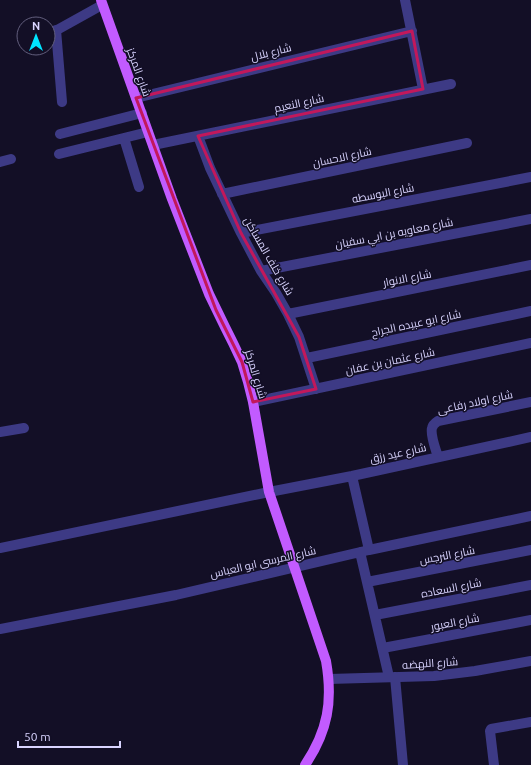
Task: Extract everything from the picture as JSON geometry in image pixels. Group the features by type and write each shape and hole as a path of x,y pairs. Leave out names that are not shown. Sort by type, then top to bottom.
{"main road":[{"name":"شارع المركز","path":"102,2 172,199 209,294 242,362 253,402 269,492 326,661 329,679 327,716 322,734 305,765"}],"street":[{"path":"405,0 423,89"},
{"path":"56,30 102,2"},
{"name":"شارع بلال","path":"136,98 412,31"},
{"path":"55,56 62,102"},
{"name":"شارع النعيم","path":"153,145 451,84"},
{"path":"60,134 142,113"},
{"path":"59,154 148,132"},
{"name":"شارع خلف المساكن","path":"198,136 210,168 240,233 288,314 299,337 316,389"},
{"path":"124,138 139,187"},
{"name":"شارع الاحسان","path":"222,194 467,143"},
{"path":"0,162 11,159"},
{"name":"شارع البوسطه","path":"240,233 531,177"},
{"name":"شارع معاويه بن ابي سفيان","path":"262,272 531,219"},
{"name":"شارع الانوار","path":"288,314 531,265"},
{"name":"شارع ابو عبيده الجراح","path":"306,358 531,311"},
{"name":"شارع عثمان بن عفان","path":"253,402 531,343"},
{"name":"شارع اولاد رفاعى","path":"438,457 432,432 433,426 438,421 531,402"},
{"path":"0,432 24,428"},
{"name":"شارع عيد رزق","path":"0,548 352,476 531,437"},
{"path":"352,476 364,551 367,582 382,648 392,677 403,765"},
{"name":"شارع المرسى ابو العباس","path":"0,629 176,595 364,551 531,516"},
{"name":"شارع النرجس","path":"367,582 531,550"},
{"name":"شارع السعاده","path":"375,615 531,585"},
{"name":"شارع العبور","path":"382,648 531,620"},
{"name":"شارع النهضه","path":"329,679 434,676 482,670 531,661"},
{"path":"494,765 491,729 531,722"}],"highlighted area":[{"path":"412,31 423,89 198,136 241,233 299,337 316,389 253,402 242,362 216,310 136,98"}]}
